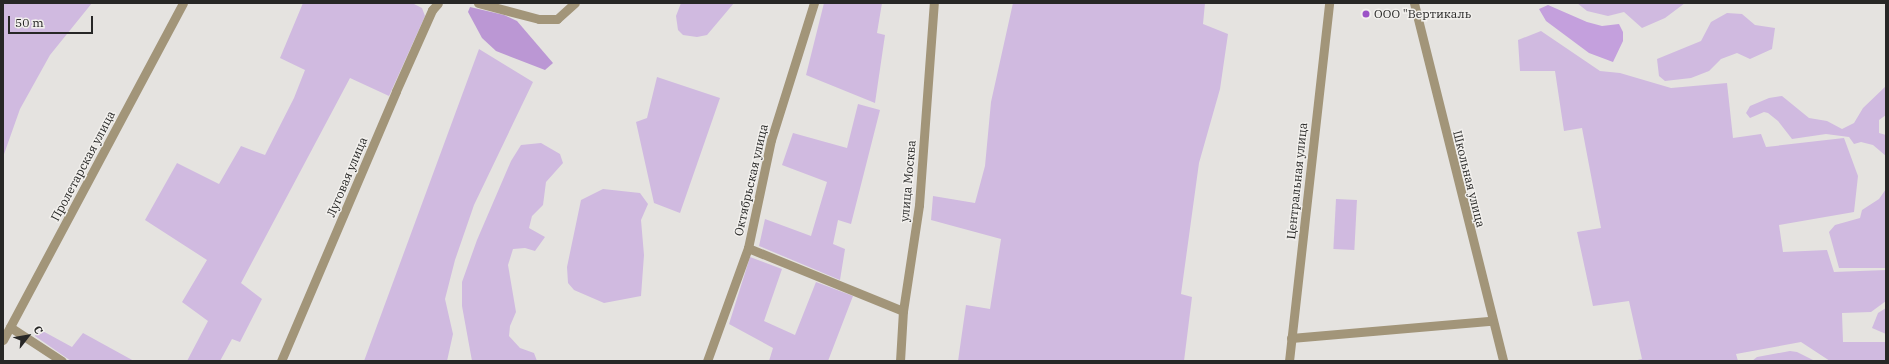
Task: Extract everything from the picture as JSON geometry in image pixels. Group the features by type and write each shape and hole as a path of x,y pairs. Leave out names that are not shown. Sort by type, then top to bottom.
{"street":[{"name":"Пролетарская улица","path":"3,340 183,3"},
{"name":"Луговая улица","path":"281,361 396,92 432,10 438,3"},
{"path":"478,3 539,19 557,19 575,3"},
{"name":"Октябрьская улица","path":"707,361 748,248 771,140 814,3"},
{"name":"улица Москва","path":"900,361 903,311 919,205 934,3"},
{"name":"Центральная улица","path":"1289,361 1329,3"},
{"name":"Школьная улица","path":"1414,3 1491,322 1503,361"},
{"path":"748,248 903,311"},
{"path":"1292,338 1491,322"},
{"path":"10,327 62,361"}],"shaded area":[{"path":"3,3 92,3 50,55 20,109 3,157"},
{"path":"303,3 412,3 422,8 425,16 389,96 350,78 241,283 262,299 240,342 232,339 220,361 187,361 208,321 182,302 207,260 145,220 177,163 219,184 241,146 265,155 294,98 305,70 280,58"},
{"path":"681,3 734,3 707,35 697,37 683,35 678,30 676,16"},
{"path":"824,3 882,3 877,33 885,35 875,103 806,75"},
{"path":"1013,3 1205,3 1203,24 1228,34 1220,89 1199,163 1181,294 1192,297 1184,361 958,361 966,305 990,309 1001,239 931,220 933,196 975,203 985,166 991,102"},
{"path":"1577,3 1685,3 1665,18 1642,28 1624,12 1608,16 1587,11"},
{"path":"1548,5 1587,22 1602,26 1619,24 1623,32 1623,41 1613,62 1589,53 1546,21 1539,9"},
{"path":"470,7 504,15 517,21 553,63 545,70 496,51 482,38 468,12"},
{"path":"1727,13 1742,14 1755,25 1775,28 1772,49 1750,59 1737,53 1721,59 1709,71 1691,78 1665,81 1659,76 1657,59 1701,41 1711,22"},
{"path":"1541,31 1600,71 1620,73 1671,88 1727,83 1733,138 1761,134 1766,147 1844,138 1858,176 1854,212 1779,225 1783,252 1827,250 1834,272 1886,270 1886,301 1871,312 1842,313 1843,342 1886,342 1886,361 1830,361 1801,342 1736,354 1738,361 1633,361 1642,359 1629,301 1593,306 1577,232 1601,228 1582,128 1564,131 1555,71 1520,71 1518,40"},
{"path":"479,49 533,82 474,205 455,260 445,299 453,334 447,361 364,361"},
{"path":"657,77 720,98 680,213 654,203 636,122 647,118"},
{"path":"1886,86 1886,115 1879,120 1879,133 1886,135 1886,156 1873,145 1861,142 1854,144 1849,137 1826,134 1792,139 1778,121 1768,113 1764,112 1750,118 1746,113 1750,106 1769,98 1782,96 1809,118 1827,121 1842,129 1854,123 1863,108"},
{"path":"858,104 880,110 851,224 838,220 833,244 845,249 840,280 759,246 765,219 811,236 827,182 782,165 793,133 847,148"},
{"path":"541,143 560,154 563,163 546,182 543,205 532,216 529,228 545,237 535,251 525,248 513,249 508,265 516,312 510,326 509,336 520,348 534,353 537,361 472,361 462,306 462,282 477,240 511,161 521,145"},
{"path":"603,189 640,193 648,204 641,220 644,255 641,296 604,303 574,290 568,283 567,267 581,200"},
{"path":"1886,189 1886,268 1839,268 1829,232 1835,225 1860,218 1862,210 1879,199"},
{"path":"1336,199 1357,200 1354,250 1333,249"},
{"path":"750,257 782,269 764,321 795,335 816,282 853,296 828,361 769,361 773,348 729,324"},
{"path":"1886,308 1886,334 1872,328 1878,313"},
{"path":"39,329 72,347 83,333 134,361 71,361 35,336"},
{"path":"1790,351 1797,352 1815,361 1752,361 1757,357"}],"place":[{"name":"ООО \"Вертикаль","path":"1366,14"}]}
